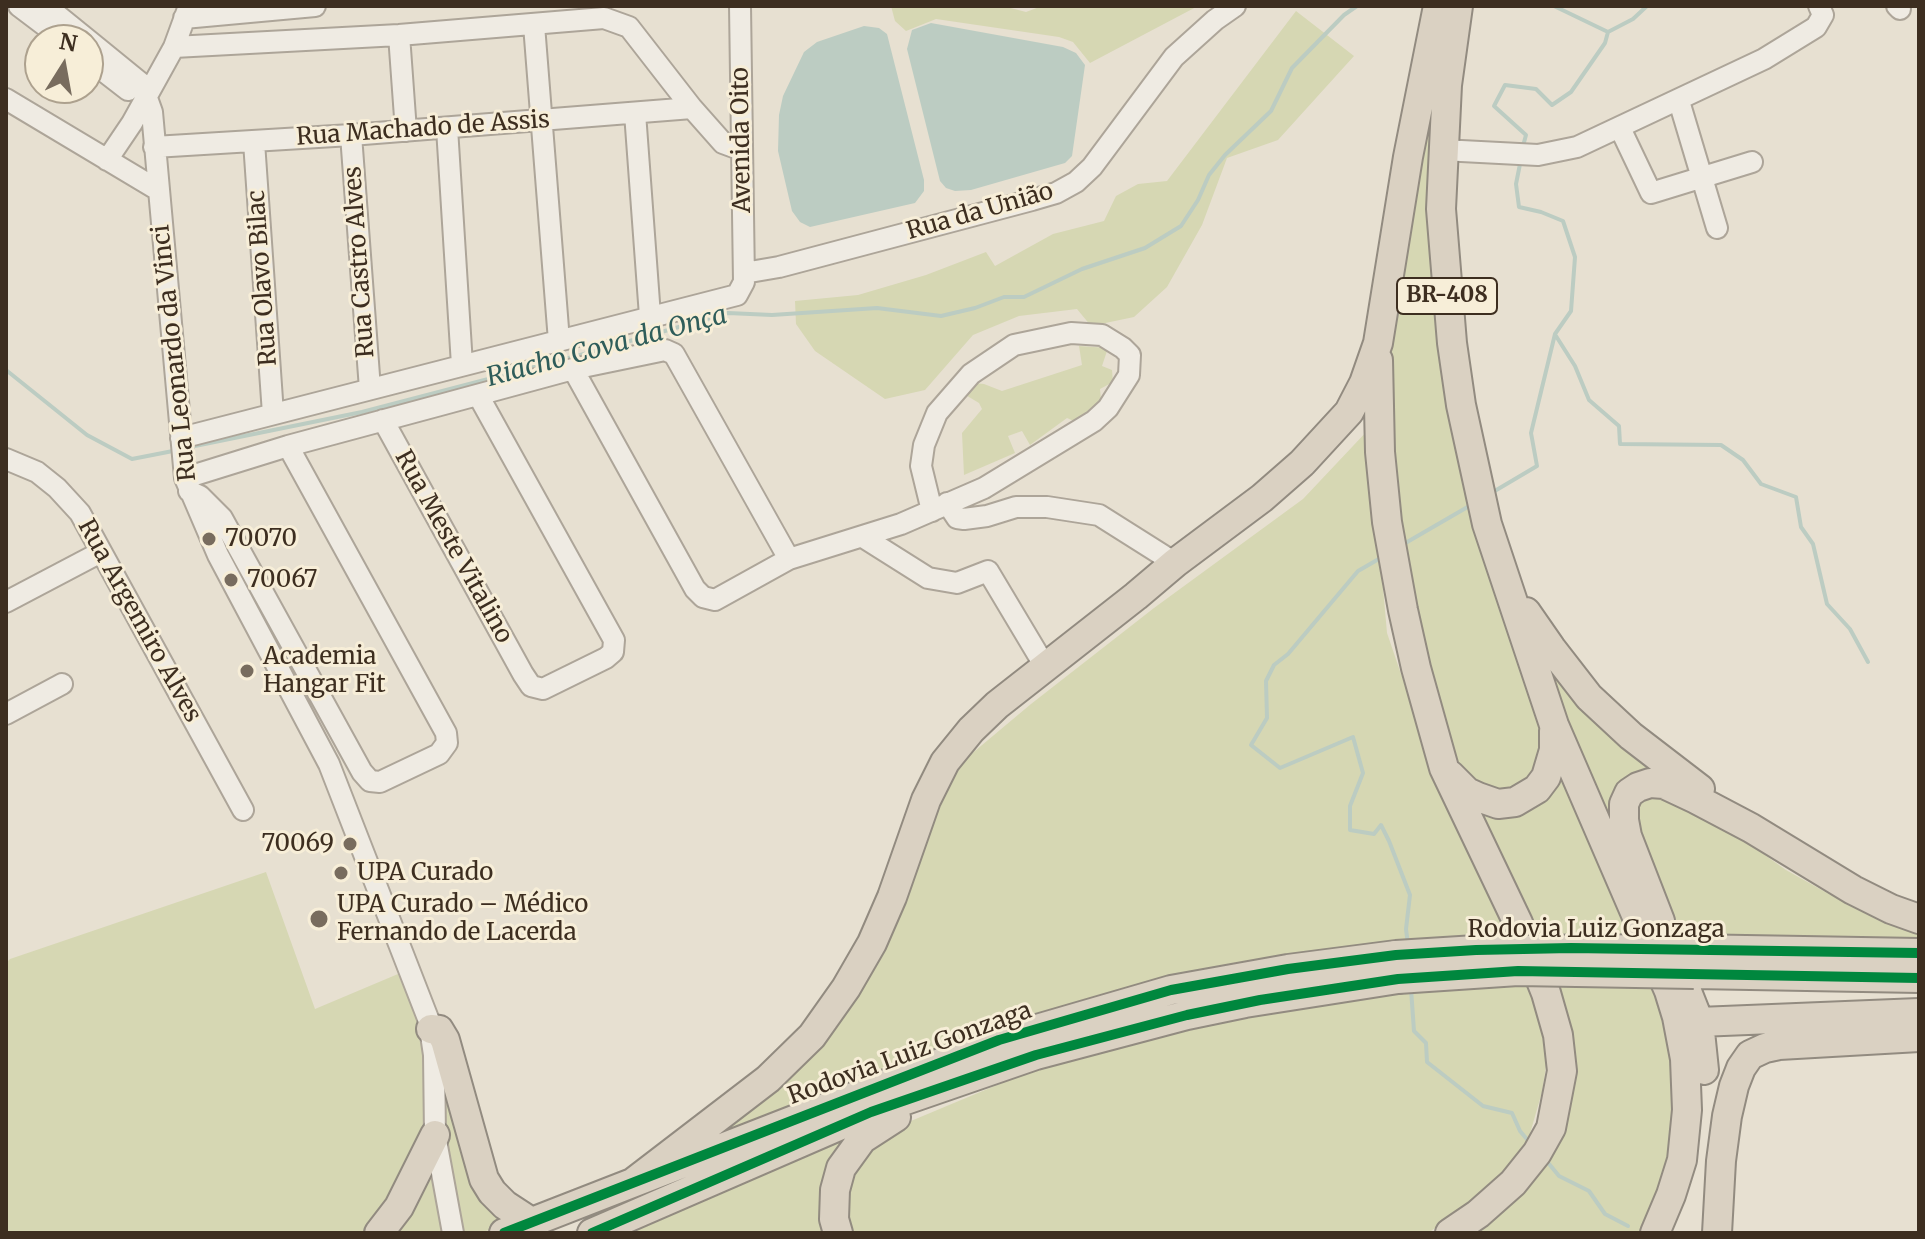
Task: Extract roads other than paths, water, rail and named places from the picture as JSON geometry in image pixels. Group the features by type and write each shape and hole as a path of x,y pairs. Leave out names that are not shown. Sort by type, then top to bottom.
{"highway":[{"name":"BR-408","path":"1438,6 1408,157 1378,343 1380,452 1387,522 1403,610 1444,768 1518,923 1546,993 1558,1035 1562,1071 1551,1128 1537,1153 1513,1183 1478,1214 1450,1233"},
{"path":"1456,20 1466,6"},
{"name":"BR-408","path":"1456,20 1442,150 1442,234 1454,358 1471,460 1505,580 1554,725 1669,991 1685,1059 1687,1110 1682,1160 1655,1233"},
{"path":"635,1181 768,1079 812,1036 846,988 872,943 892,897 926,800 945,762 971,730 997,705 1262,498 1302,463 1349,412 1364,383 1378,343"},
{"path":"1505,580 1589,697 1631,736 1751,828"},
{"path":"1444,768 1467,792 1498,804 1515,802 1537,789 1546,777 1554,750 1554,725"},
{"path":"1671,1233 1687,1197 1702,1141 1705,1083 1699,1022 1627,836 1624,804 1629,793 1650,783 1664,784 1751,828 1853,890 1919,919"},
{"name":"Rodovia Luiz Gonzaga","path":"592,1233 871,1112 1036,1055 1172,1019 1476,950 1571,948 1691,962 1919,978"},
{"name":"Rodovia Luiz Gonzaga","path":"1691,962 1919,953"},
{"name":"Rodovia Luiz Gonzaga","path":"504,1233 999,1040 1102,1008 1213,982 1397,967"},
{"path":"1699,1022 1919,1013"},
{"path":"431,1029 439,1030 445,1040 484,1179 505,1205 531,1222"},
{"path":"1717,1233 1727,1116 1734,1086 1750,1055 1779,1045 1919,1037"},
{"path":"838,1233 834,1219 835,1190 841,1168 862,1139 892,1119 1036,1055"},
{"path":"379,1233 399,1207 435,1135"}],"street":[{"path":"19,6 43,24"},
{"path":"46,6 68,24"},
{"path":"107,160 132,123 174,47 187,12 315,6"},
{"name":"Avenida Oito","path":"740,6 744,273"},
{"name":"Rua da União","path":"744,273 779,267 1056,193 1076,182 1092,167 1174,57 1235,6"},
{"path":"1442,150 1522,154 1568,150 1764,59 1808,33 1821,21 1823,15 1819,6"},
{"path":"174,47 399,35 604,18 622,23 643,43 723,143 742,150"},
{"path":"534,25 559,341"},
{"path":"399,35 406,131"},
{"path":"104,53 142,84 146,95"},
{"path":"104,71 135,95 146,95"},
{"name":"Rua Leonardo da Vinci","path":"146,95 152,112 184,463 218,555 329,764 431,1029 435,1135 453,1233"},
{"path":"6,99 158,190"},
{"path":"1679,101 1717,228"},
{"name":"Rua Machado de Assis","path":"154,147 692,108"},
{"path":"635,113 650,316"},
{"path":"447,128 462,365"},
{"path":"1620,128 1651,193 1752,162"},
{"name":"Rua Castro Alves","path":"351,135 370,389"},
{"name":"Rua Olavo Bilac","path":"254,142 273,414"},
{"path":"184,463 273,414 733,297 743,287 744,273"},
{"path":"573,369 695,589 703,597 715,600 789,559 863,537 939,507 984,488 1094,421 1108,408 1129,375 1130,355 1112,339 1102,335 1071,333 1014,345 971,374 937,413 924,445 921,466 939,507 957,518 987,516 1016,507 1047,507 1099,515 1175,563"},
{"path":"184,463 288,446 573,369 665,350 674,354 789,559"},
{"name":"Rua Meste Vitalino","path":"383,420 523,674 531,686 543,689 606,658 615,646 478,395"},
{"path":"184,463 200,496 222,518 362,772 370,781 380,782 439,754 447,743 446,733 288,446"},
{"name":"Rua Argemiro Alves","path":"6,459 37,472 80,513 243,810"},
{"path":"863,537 928,578 957,583 988,571 1040,658"},
{"path":"6,602 101,552"},
{"path":"6,714 62,684"}],"waterway":[{"name":"Riacho Cova da Onça","path":"190,447 362,412 728,313 772,315 877,308 941,316 1004,297 1024,297 1082,269 1145,248 1181,226 1209,175 1225,155 1271,111 1292,68 1344,15 1357,6"},
{"name":"Riacho Cova da Onça","path":"1554,6 1608,32"},
{"name":"Riacho Cova da Onça","path":"1608,32 1633,19 1647,6"},
{"path":"1523,146 1526,135 1494,106 1505,85 1536,89 1552,105 1571,92 1605,43 1608,32"},
{"path":"1493,492 1537,466 1531,433 1555,334 1571,311 1575,257 1563,221 1519,207 1516,184 1521,159"},
{"path":"1556,336 1575,366 1589,400 1619,426 1620,444 1721,445 1743,460 1761,484 1796,497 1801,527 1813,544 1827,604 1850,629 1868,662"},
{"name":"Riacho Cova da Onça","path":"6,370 87,435 132,459 178,450"},
{"path":"1402,545 1471,505"},
{"path":"1384,556 1358,571 1288,654 1274,665 1266,681 1267,718 1251,745 1280,768 1353,737 1363,773 1350,806 1350,830 1374,834 1381,825 1410,895 1406,929 1408,945"},
{"path":"1411,989 1414,1031 1426,1043 1427,1062 1483,1106 1512,1113 1520,1131 1531,1144"},
{"path":"1545,1159 1559,1176 1589,1191 1605,1214 1628,1226"}],"place":[{"name":"70070","path":"209,539"},
{"name":"70067","path":"231,580"},
{"name":"Academia Hangar Fit","path":"247,671"},
{"name":"70069","path":"350,844"},
{"name":"UPA Curado","path":"341,873"},
{"name":"UPA Curado – Médico Fernando de Lacerda","path":"319,919"}]}
